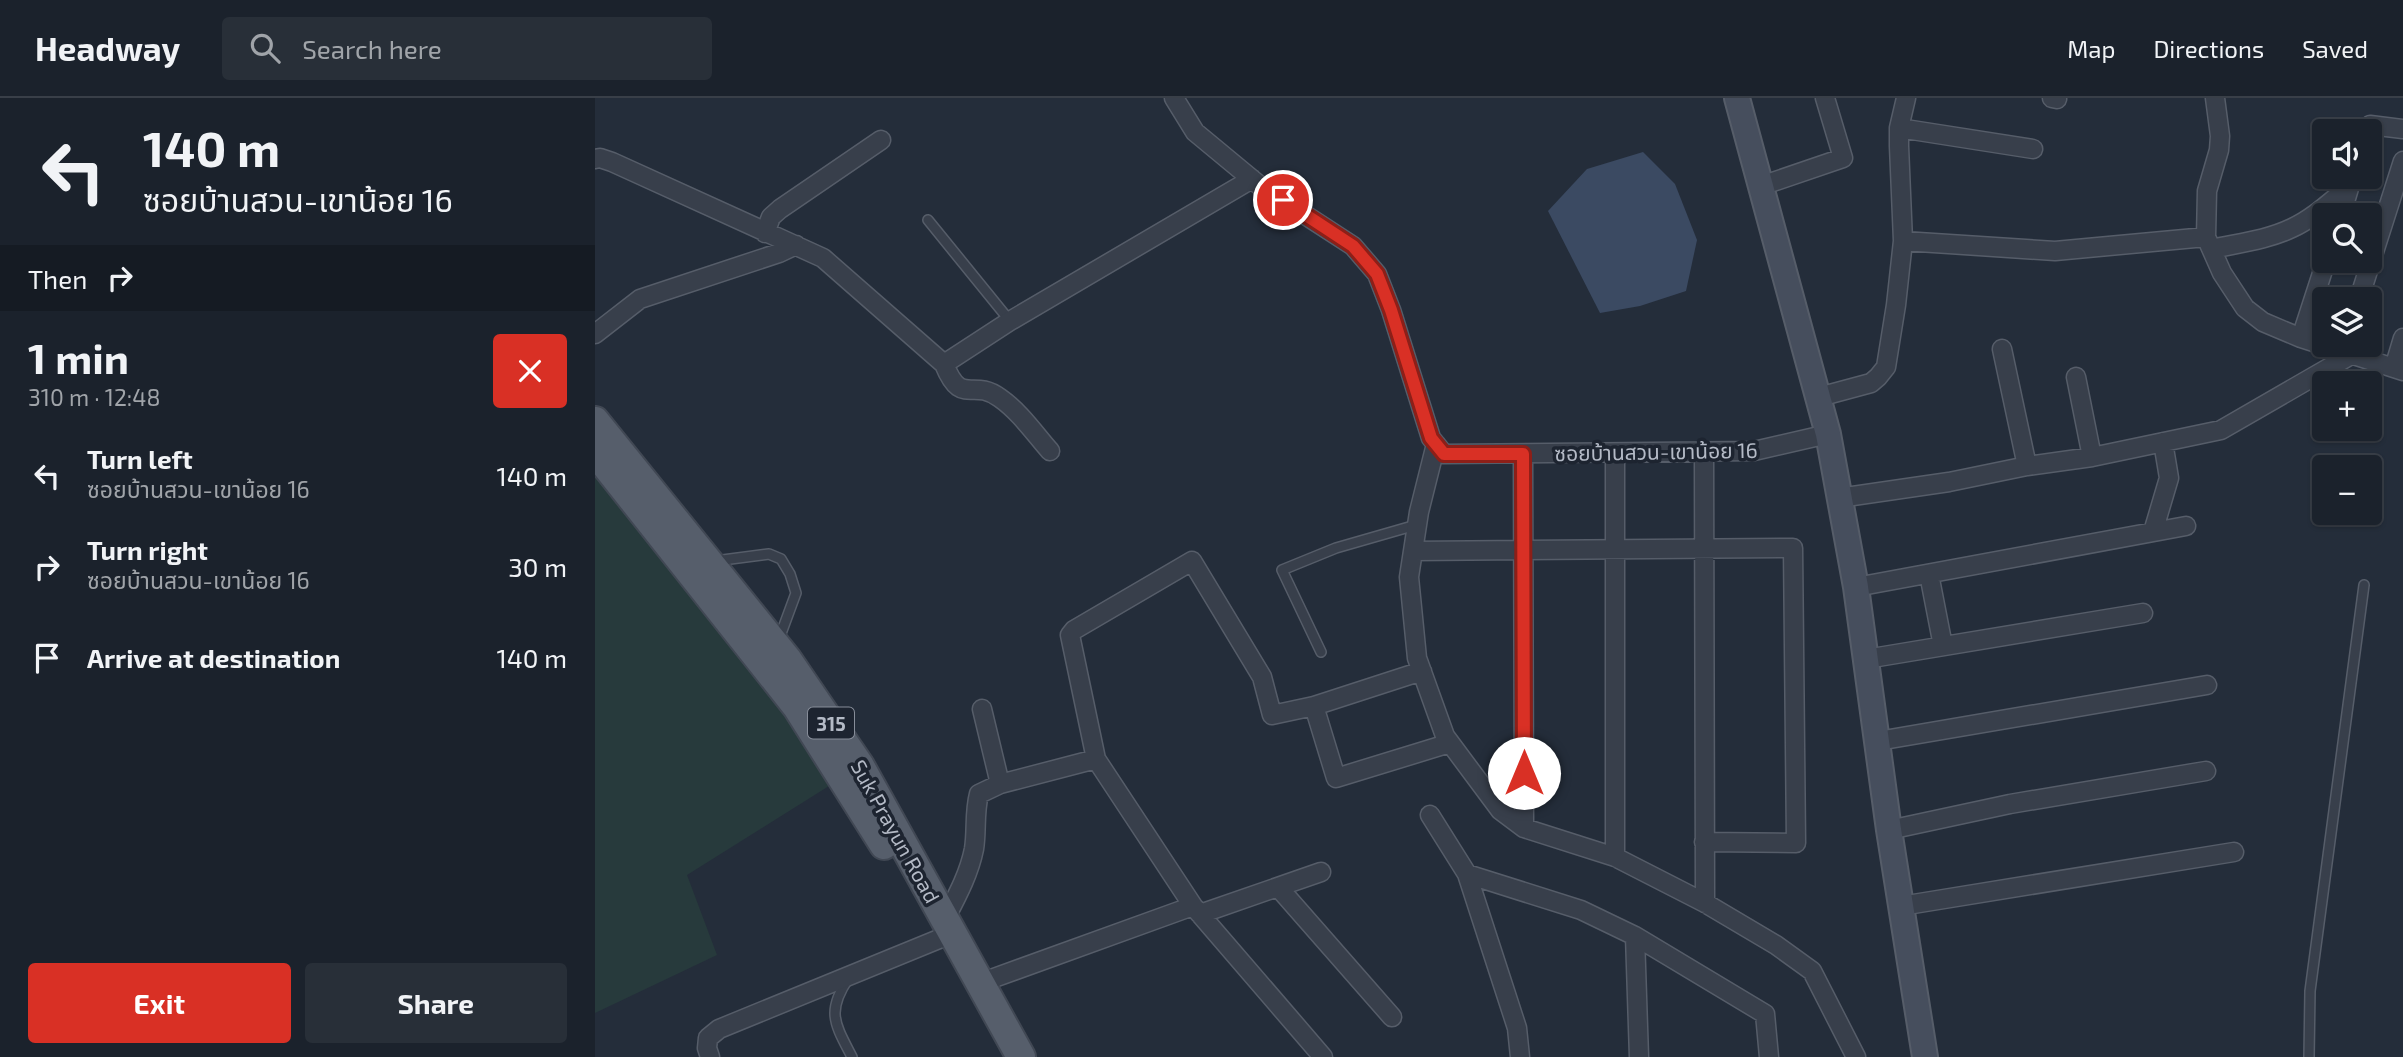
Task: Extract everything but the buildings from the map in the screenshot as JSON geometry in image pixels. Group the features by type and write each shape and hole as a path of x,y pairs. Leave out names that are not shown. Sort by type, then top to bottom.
{"main road":[{"name":"Suk Prayun Road","path":"595,421 777,646 942,929 1005,1057"},
{"name":"Suk Prayun Road","path":"595,452 848,767"},
{"name":"Suk Prayun Road","path":"942,929 980,983 1021,1057"}],"street":[{"path":"1174,98 1195,132 1252,179 1353,246 1377,274 1431,438 1436,444 1417,525 1409,577 1417,658 1445,736 1500,810 1524,828 1615,857 1705,903 1776,945 1812,971 1856,1057"},
{"path":"1737,98 1828,434 1856,587 1889,830 1925,1057"},
{"path":"1761,186 1843,158 1825,98"},
{"path":"1819,397 1871,383 1886,368 1903,241 1899,128 1906,98"},
{"path":"2215,98 2220,136 2219,150 2207,191 2209,243 2222,273 2245,308 2263,322 2312,341"},
{"path":"2382,126 2403,129"},
{"path":"1899,128 2033,149"},
{"path":"765,233 771,218 780,209 881,140"},
{"path":"595,159 612,162 823,258 944,364 954,385 960,389 984,390 1002,399 1050,451"},
{"path":"2363,287 2403,161"},
{"path":"944,364 1010,321 1252,179"},
{"path":"1903,241 2055,251 2209,243 2267,237 2292,228 2321,209 2343,189"},
{"path":"595,334 641,299 796,245"},
{"path":"2301,338 2322,273"},
{"path":"2365,357 2398,369 2403,338"},
{"path":"2002,349 2027,467"},
{"path":"1839,498 2092,457 2221,430 2335,357"},
{"path":"2076,377 2092,457"},
{"name":"ซอยบ้านสวน-เขาน้อย 16","path":"1436,444 1444,454 1754,451 1828,434"},
{"path":"2153,532 2169,478 2163,442"},
{"path":"1704,451 1705,903"},
{"path":"1615,453 1615,857"},
{"path":"1523,454 1524,828"},
{"path":"1856,587 2186,526"},
{"path":"1413,551 1793,548 1796,843 1705,842"},
{"path":"1323,1057 1197,910 1096,759 1070,635 1074,630 1192,561 1262,677 1272,715 1314,706 1422,671"},
{"path":"1929,574 1943,646"},
{"path":"1866,659 2143,613"},
{"path":"1878,741 2207,685"},
{"path":"1314,706 1336,778 1450,743"},
{"path":"982,709 1000,784"},
{"path":"710,1057 707,1048 709,1038 719,1029 849,977 942,929 964,884 974,847 974,812 979,794 1000,784 1096,759"},
{"path":"1889,830 2010,804 2206,771"},
{"path":"1430,815 1467,874 1517,1028 1520,1057"},
{"path":"1901,906 2234,852"},
{"path":"980,983 1197,910 1321,873"},
{"path":"1467,874 1581,910 1635,936 1765,1014 1769,1057"},
{"path":"1278,887 1392,1017"},
{"path":"1635,936 1639,1057"}],"lane":[{"path":"928,220 1010,321"},
{"path":"1321,652 1282,570 1336,548 1417,525"},
{"path":"710,562 769,554 782,559 796,593 777,646"},
{"path":"2309,1057 2310,991 2364,585"},
{"path":"849,977 838,993 834,1015 835,1024 852,1057"}],"shaded area":[{"path":"595,470 837,781 687,875 717,955 595,1013"}],"water":[{"path":"1643,152 1675,184 1697,240 1686,291 1640,306 1600,313 1548,211 1587,169"}],"route":[{"path":"1283,200 1353,246 1377,274 1431,438 1444,454 1523,454 1524,773"}]}
